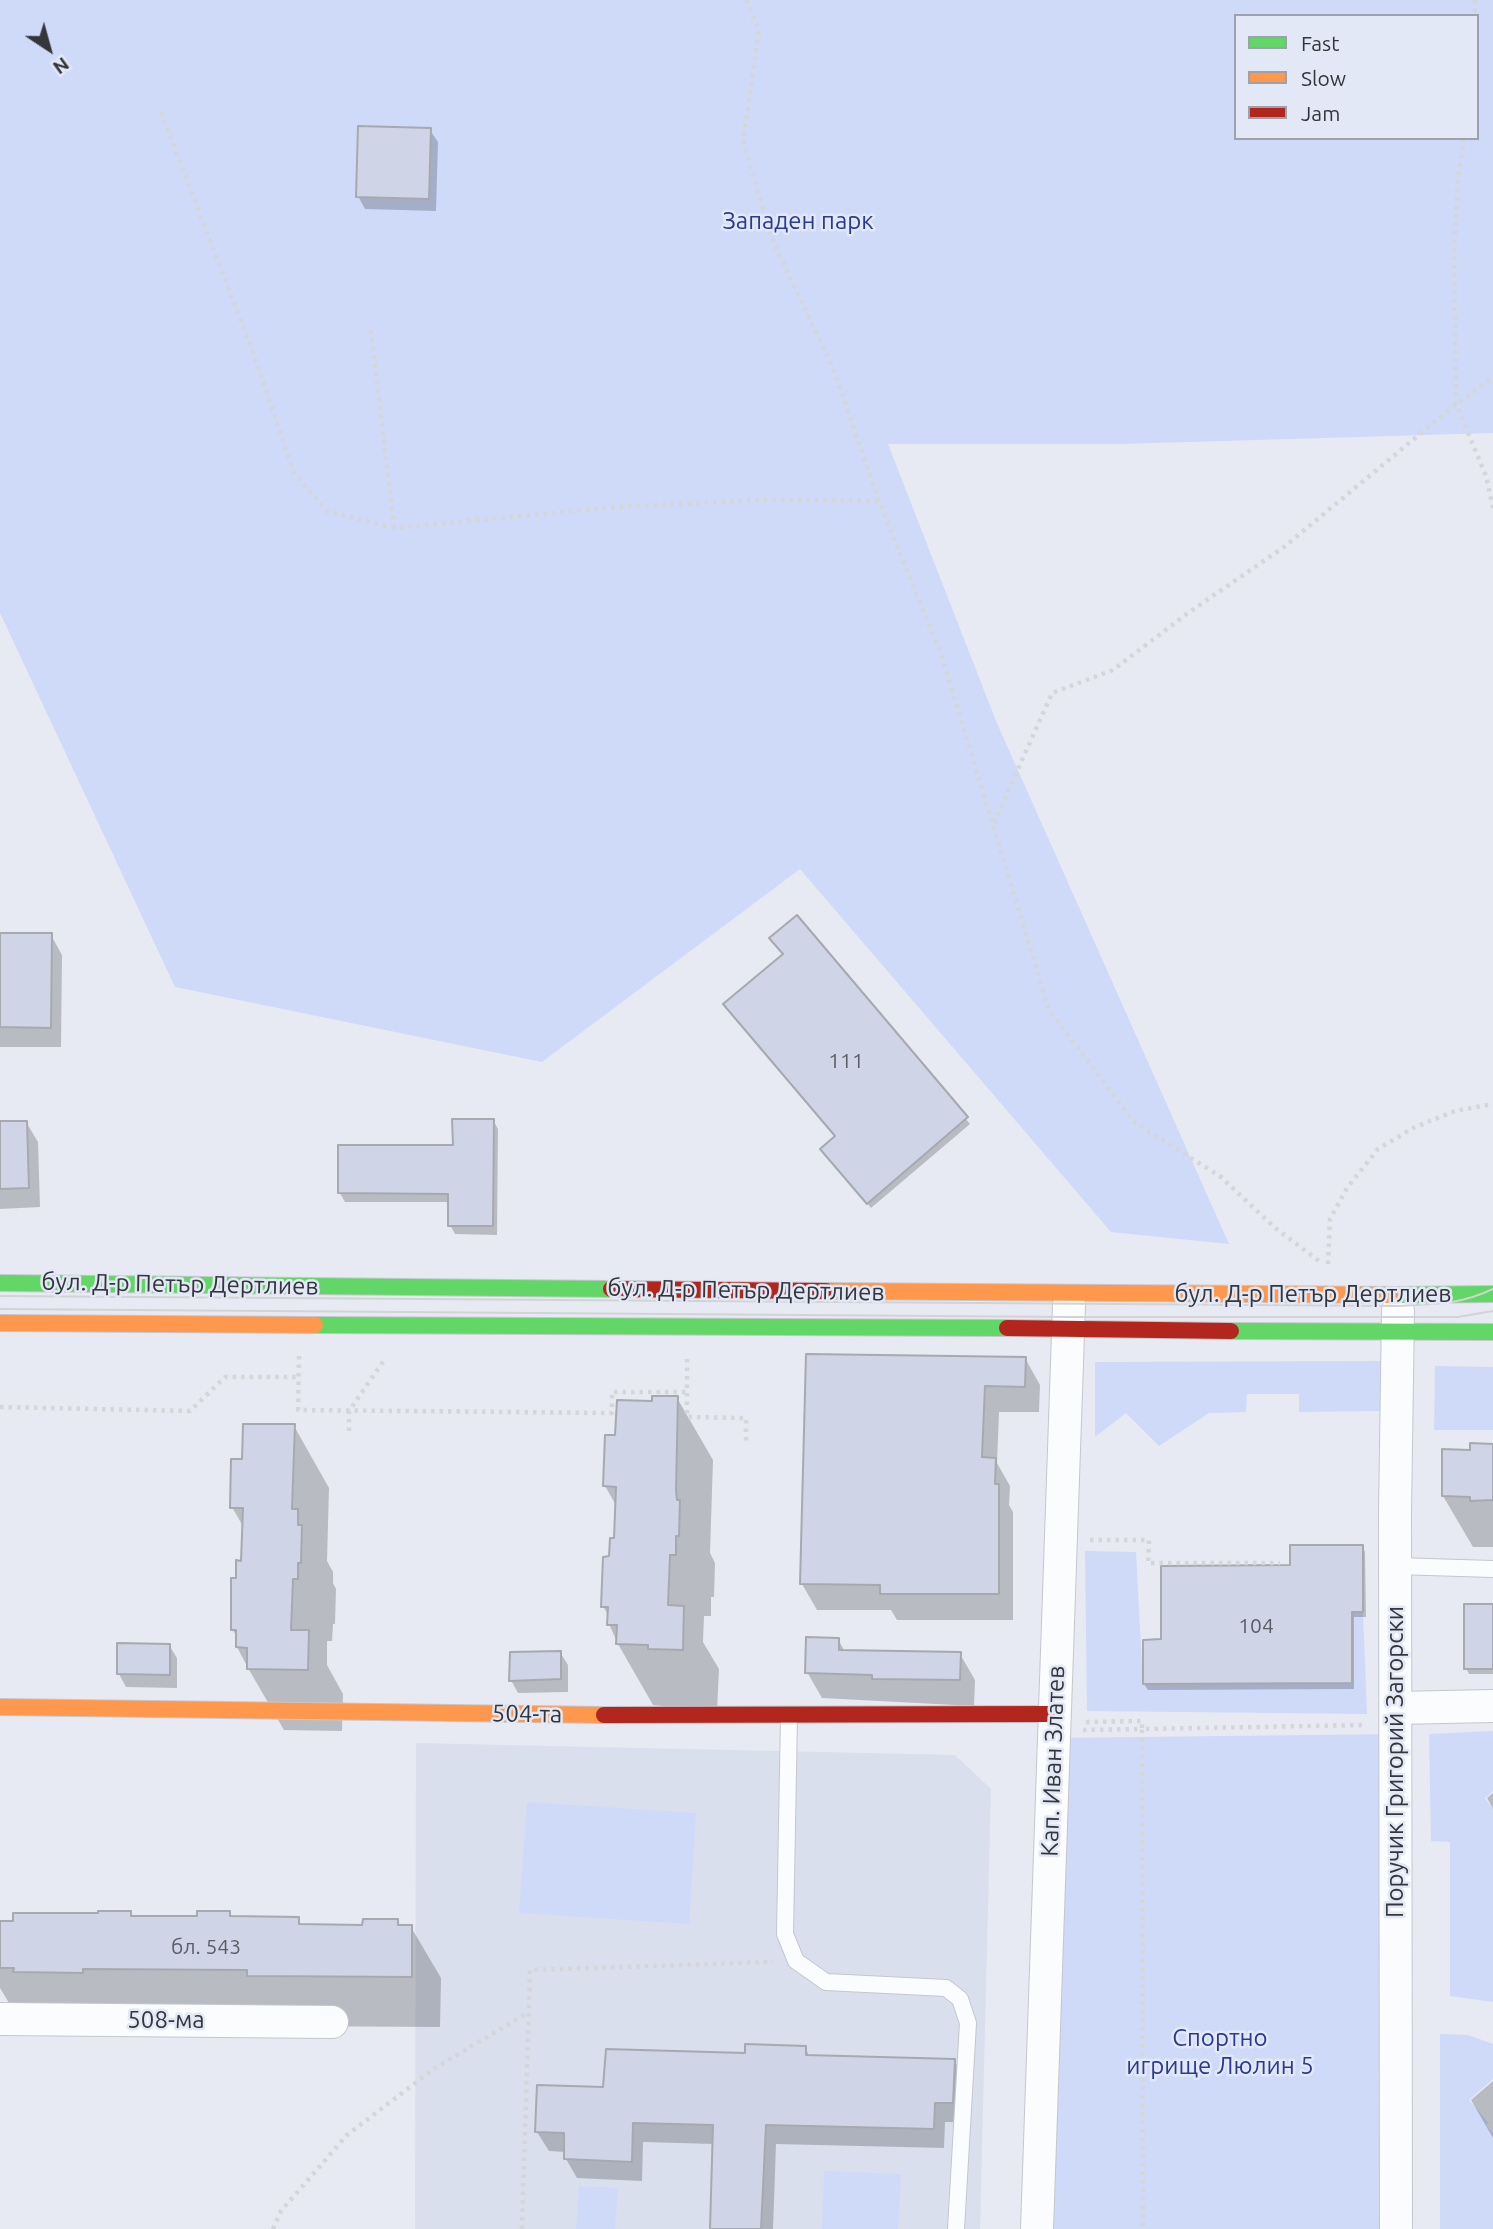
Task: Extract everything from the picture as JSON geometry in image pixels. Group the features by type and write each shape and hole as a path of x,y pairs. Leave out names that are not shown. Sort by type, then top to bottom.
{"main road":[{"name":"бул. Д-р Петър Дертлиев","path":"0,1283 1398,1296 1493,1294"},
{"name":"бул. Д-р Петър Дертлиев","path":"0,1323 1493,1332"},
{"name":"504-та","path":"0,1707 1055,1718"}],"street":[{"name":"Кап. Иван Златев","path":"1037,2229 1069,1293"},
{"name":"Поручик Григорий Загорски","path":"1396,2229 1395,1566 1398,1296"},
{"path":"1396,1716 1493,1706"},
{"name":"508-ма","path":"0,2019 332,2021"}],"lane":[{"path":"1395,1566 1493,1569"},
{"path":"789,1716 785,1934 796,1961 826,1982 946,1988 960,1999 968,2023 956,2229"}],"path":[{"path":"746,0 759,30 743,141 772,239 833,368 879,501 942,657 1049,1010 1134,1122 1221,1177 1274,1227 1328,1268 1329,1219 1347,1188 1378,1149 1413,1128 1445,1115 1493,1104"},
{"path":"161,112 255,358 294,473 328,512 394,528 617,508 760,500 879,501"},
{"path":"1464,140 1458,179 1454,252 1456,404 1486,476 1493,508"},
{"path":"371,330 394,528"},
{"path":"994,824 1052,693 1113,670 1188,612 1284,547 1456,404 1493,378"},
{"path":"299,1348 298,1410 612,1413 612,1392 687,1392"},
{"path":"688,1349 687,1417 746,1418 746,1442"},
{"path":"349,1431 349,1411 386,1359"},
{"path":"0,1407 190,1410 225,1377 298,1377"},
{"path":"1061,1541 1149,1540 1148,1563 1280,1563"},
{"path":"1105,1730 1396,1716"},
{"path":"1055,1718 1142,1721 1143,2229"},
{"path":"522,2229 530,1969 796,1961"},
{"path":"273,2229 281,2211 346,2135 435,2068 529,2011"}],"shaded area":[{"path":"416,1743 955,1755 991,1789 980,2229 415,2229"}],"green space":[{"name":"Западен парк","path":"0,0 1493,0 1493,433 1121,444 888,444 996,721 1229,1244 1111,1232 800,869 542,1062 175,987 0,613"},
{"path":"1382,1361 1382,1411 1299,1412 1299,1394 1247,1394 1246,1412 1209,1413 1159,1446 1126,1413 1095,1437 1095,1362"},
{"path":"1435,1366 1493,1367 1493,1430 1434,1430"},
{"path":"1085,1551 1136,1552 1143,1684 1351,1683 1352,1612 1363,1612 1367,1714 1087,1711"},
{"path":"1493,1731 1493,1791 1485,1798 1493,1809 1493,2002 1450,1996 1450,1842 1431,1841 1429,1734"},
{"name":"Спортно игрище Люлин 5","path":"1396,1734 1396,2229 1037,2229 1054,1738"},
{"path":"527,1802 696,1813 689,1924 519,1913"},
{"path":"1440,2034 1468,2035 1493,2044 1493,2079 1469,2100 1489,2123 1486,2125 1493,2133 1493,2229 1440,2229"},
{"path":"824,2171 901,2174 898,2229 822,2229"},
{"path":"579,2186 618,2188 615,2229 576,2229"}],"building":[{"path":"358,126 431,128 429,199 356,197"},
{"path":"797,915 968,1117 867,1204 820,1149 835,1136 723,1004 783,954 769,938"},
{"path":"0,933 52,933 51,1028 0,1027"},
{"path":"452,1119 494,1119 493,1226 448,1226 448,1194 338,1193 338,1145 453,1145"},
{"path":"0,1121 27,1121 29,1188 0,1189"},
{"path":"806,1354 1026,1357 1025,1387 985,1386 982,1457 996,1458 995,1484 999,1484 999,1594 880,1594 880,1585 800,1584"},
{"path":"652,1396 678,1396 676,1490 677,1500 680,1500 679,1536 676,1536 676,1555 670,1555 668,1605 684,1606 683,1650 648,1649 648,1645 616,1644 617,1625 607,1625 608,1607 601,1607 603,1557 609,1556 610,1538 614,1538 616,1487 603,1486 605,1435 615,1435 617,1400 652,1401"},
{"path":"243,1424 295,1424 292,1509 298,1509 298,1525 302,1525 301,1563 298,1563 298,1579 293,1579 291,1630 309,1630 308,1670 247,1669 247,1648 236,1647 236,1630 231,1630 231,1578 236,1578 236,1560 241,1561 243,1508 230,1508 231,1459 242,1459"},
{"path":"1470,1443 1493,1444 1493,1500 1470,1501 1470,1497 1442,1496 1442,1449 1470,1450"},
{"path":"1290,1545 1363,1545 1363,1612 1352,1612 1352,1683 1143,1684 1143,1640 1161,1639 1161,1566 1290,1565"},
{"path":"1464,1604 1493,1604 1493,1669 1464,1669"},
{"path":"806,1637 839,1638 839,1650 961,1652 960,1680 872,1679 872,1675 805,1673"},
{"path":"117,1643 170,1644 170,1675 117,1674"},
{"path":"561,1651 561,1679 509,1681 510,1652"},
{"path":"131,1911 131,1916 197,1916 197,1911 230,1911 230,1916 299,1917 299,1924 362,1925 363,1919 398,1919 398,1925 412,1925 412,1977 247,1976 247,1970 83,1969 83,1973 13,1972 14,1968 0,1968 0,1921 13,1921 13,1913"},
{"path":"745,2044 806,2046 806,2055 955,2059 953,2103 935,2103 934,2129 766,2125 761,2229 710,2229 713,2125 633,2123 632,2162 564,2159 564,2133 535,2132 537,2085 603,2087 606,2049 745,2053"}],"tram line":[{"path":"0,1296 1398,1306 1458,1301 1493,1289"},
{"path":"0,1309 1069,1317 1458,1317 1493,1311"}],"traffic: fast":[{"path":"0,1283 611,1289"},
{"path":"1395,1295 1493,1294"},
{"path":"315,1325 1007,1328"},
{"path":"1231,1331 1493,1332"}],"traffic: slow":[{"path":"826,1291 1395,1295"},
{"path":"0,1323 315,1325"},
{"path":"0,1707 604,1715"}],"traffic: jam":[{"path":"611,1289 826,1291"},
{"path":"1007,1328 1231,1331"},
{"path":"604,1715 1055,1714"}]}
